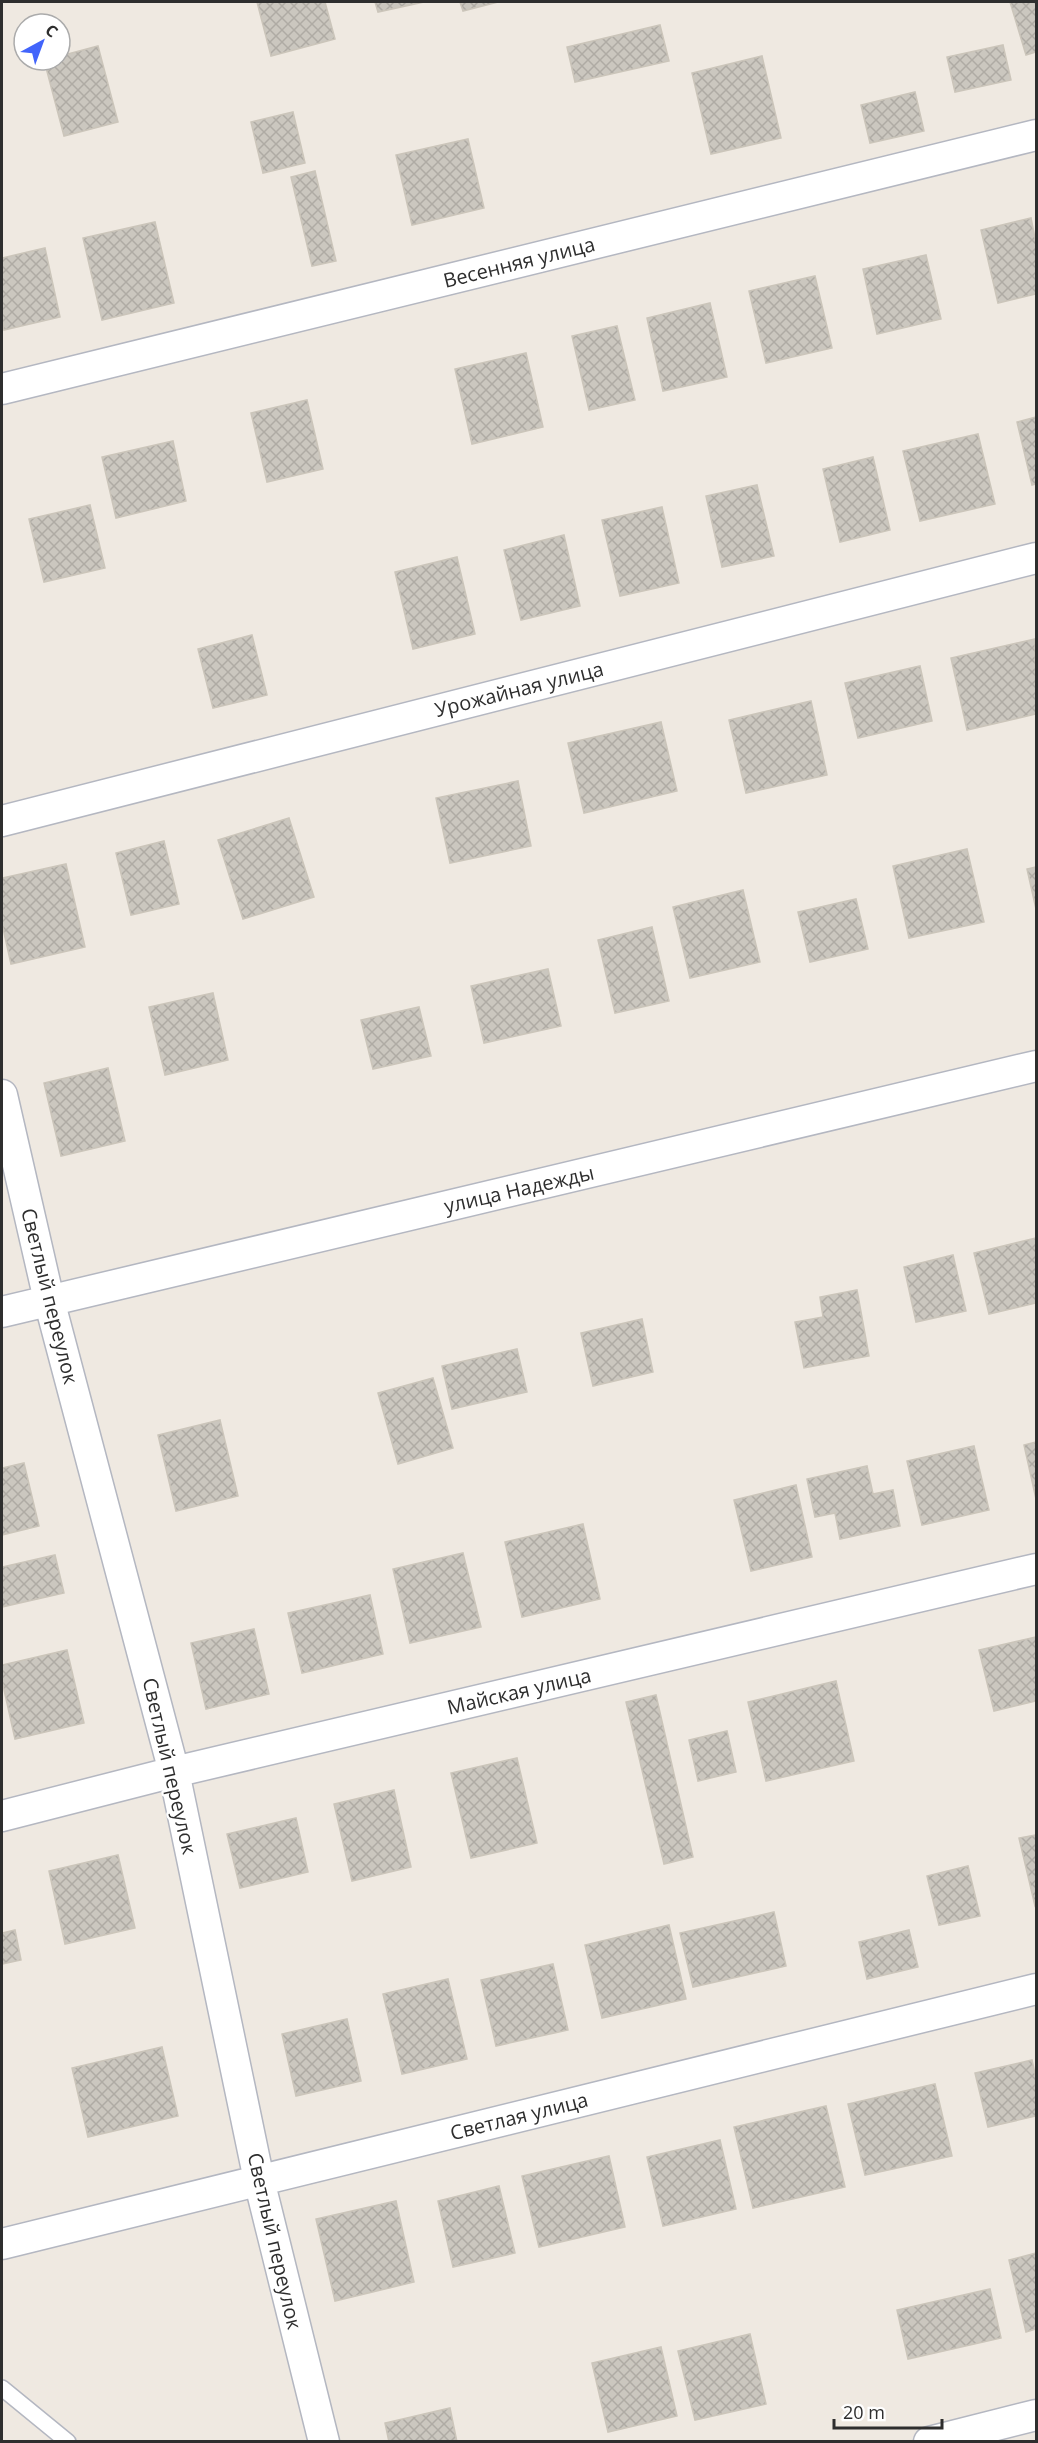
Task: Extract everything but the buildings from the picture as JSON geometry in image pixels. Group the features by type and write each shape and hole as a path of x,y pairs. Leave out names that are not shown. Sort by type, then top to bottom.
{"street":[{"name":"Весенняя улица","path":"2,389 1036,135"},
{"name":"Урожайная улица","path":"2,821 1036,558"},
{"name":"улица Надежды","path":"2,1312 1036,1066"},
{"name":"Светлый переулок","path":"2,1095 49,1299 174,1772 260,2180 324,2442"},
{"name":"Майская улица","path":"2,1816 174,1772 1036,1569"},
{"name":"Светлая улица","path":"2,2244 1036,1989"},
{"path":"928,2442 1036,2415"}],"lane":[{"path":"2,2388 68,2442"}]}
